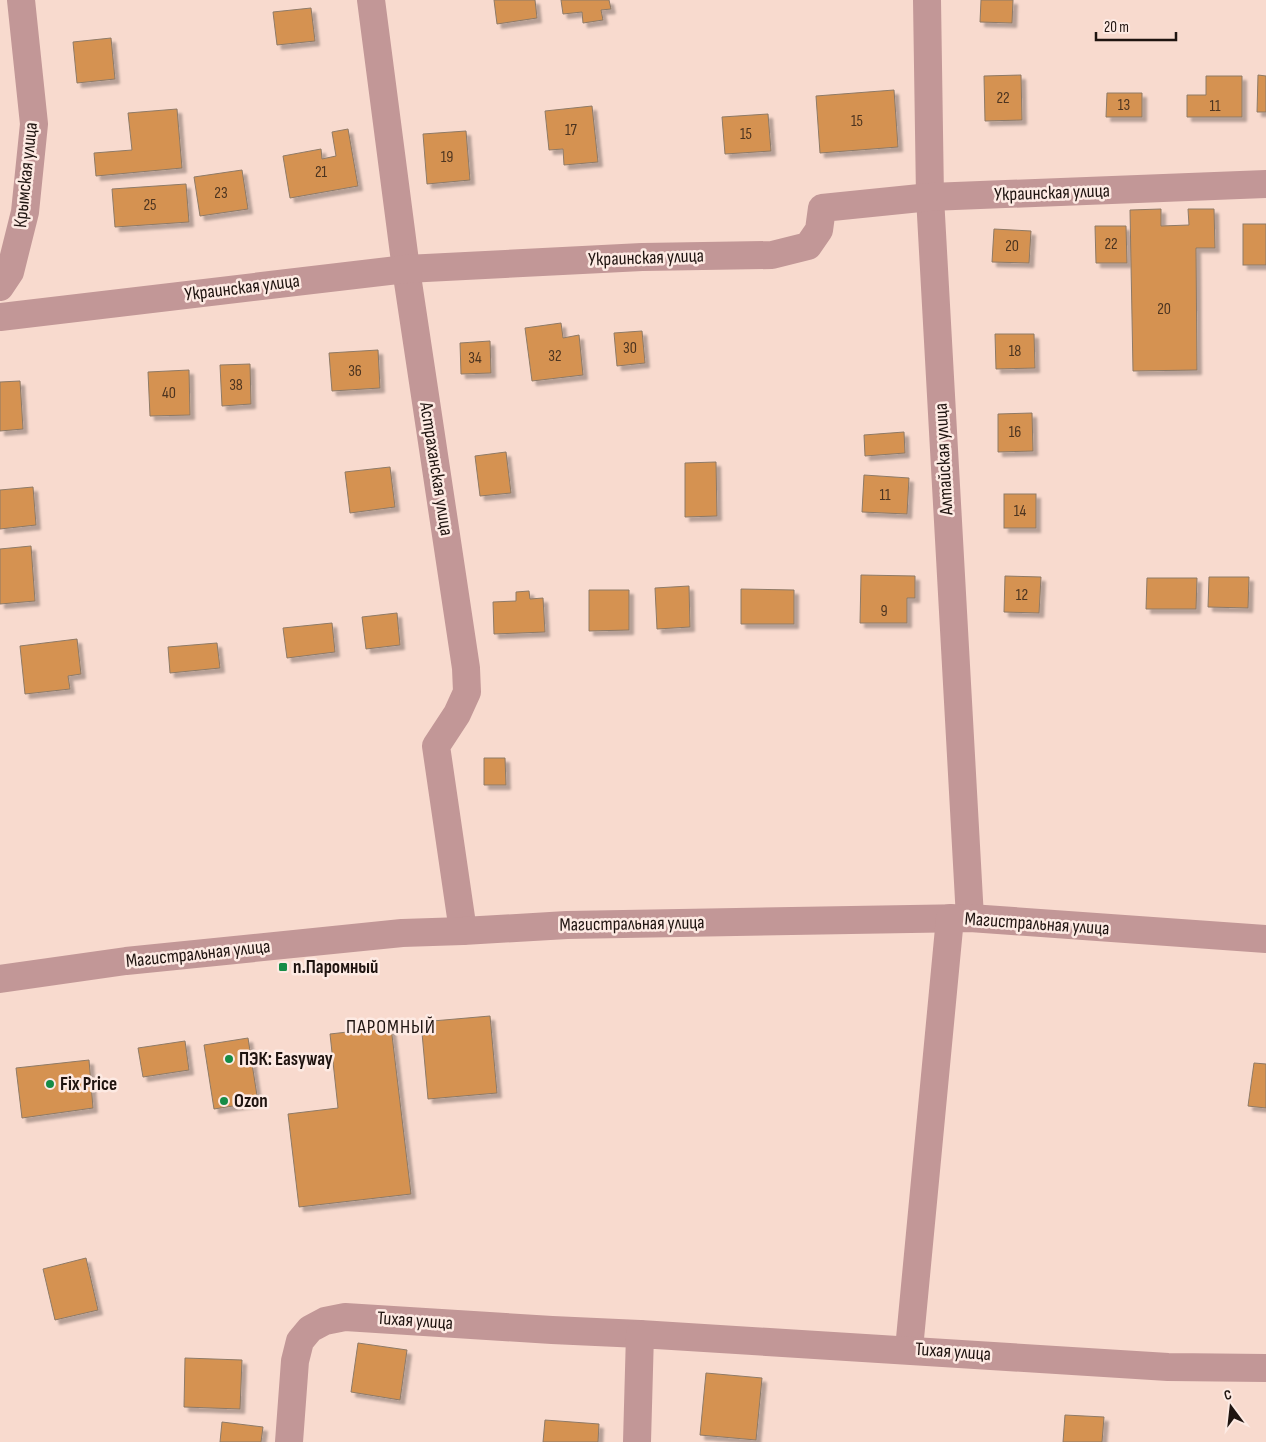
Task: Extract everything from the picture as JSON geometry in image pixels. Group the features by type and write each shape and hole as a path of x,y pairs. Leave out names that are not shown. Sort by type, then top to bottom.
{"street":[{"name":"Крымская улица","path":"0,287 10,272 25,212 34,124 21,0"},
{"name":"Астраханская улица","path":"371,0 406,269 466,668 467,692 458,714 436,746 463,931"},
{"name":"Алтайская улица","path":"909,1350 960,918 930,197 927,0"},
{"name":"Украинская улица","path":"0,316 406,269 642,257 772,255 808,246 819,230 822,208 930,197 1266,184"},
{"name":"Магистральная улица","path":"0,979 136,960 402,933 567,924 960,918 1266,939"},
{"name":"Тихая улица","path":"289,1442 295,1361 300,1342 310,1329 326,1321 345,1317 1168,1366 1266,1368"},
{"path":"637,1442 640,1334"}],"building":[{"path":"494,0 535,0 537,18 497,24"},
{"path":"561,0 609,0 611,9 601,10 603,20 583,23 582,12 563,14"},
{"path":"981,0 1013,0 1012,23 980,22"},
{"path":"311,8 315,41 277,45 273,12"},
{"path":"111,38 115,79 77,83 73,42"},
{"path":"1021,75 1022,120 985,121 984,76"},
{"path":"1258,75 1266,76 1266,112 1257,112"},
{"path":"1206,76 1242,76 1242,117 1187,117 1187,95 1206,95"},
{"path":"894,90 898,147 820,153 816,96"},
{"path":"1107,93 1142,93 1142,117 1106,117"},
{"path":"592,106 598,162 564,165 563,149 549,150 545,111"},
{"path":"177,109 182,168 96,176 94,153 132,150 128,113"},
{"path":"768,114 771,151 725,154 722,117"},
{"path":"348,129 358,186 290,198 283,156 321,149 322,159 336,156 332,132"},
{"path":"466,131 470,180 427,184 423,134"},
{"path":"242,170 248,209 200,216 194,177"},
{"path":"186,184 189,222 115,227 112,189"},
{"path":"1161,209 1161,226 1189,225 1188,209 1214,209 1215,248 1196,248 1197,370 1133,371 1130,210"},
{"path":"1243,224 1266,224 1266,265 1243,265"},
{"path":"1095,226 1126,226 1127,263 1096,263"},
{"path":"994,229 1031,231 1029,263 992,262"},
{"path":"561,323 563,338 579,335 583,375 532,381 525,328"},
{"path":"642,331 645,363 617,366 614,333"},
{"path":"995,334 1034,334 1035,368 996,369"},
{"path":"490,341 491,373 461,374 460,343"},
{"path":"378,350 380,388 332,391 329,353"},
{"path":"250,364 251,404 222,406 220,365"},
{"path":"189,370 190,415 150,416 148,372"},
{"path":"20,381 23,429 0,431 0,382"},
{"path":"1032,413 1033,451 998,452 998,414"},
{"path":"904,432 905,453 865,456 864,435"},
{"path":"506,452 511,493 480,496 475,456"},
{"path":"716,462 717,516 685,517 685,463"},
{"path":"390,467 395,507 350,513 345,472"},
{"path":"864,475 909,478 907,514 862,512"},
{"path":"33,487 36,525 0,529 0,490"},
{"path":"1004,494 1036,494 1036,528 1004,528"},
{"path":"31,546 35,601 0,604 0,549"},
{"path":"861,575 915,576 915,598 907,598 907,623 860,623"},
{"path":"1005,576 1041,577 1039,613 1004,612"},
{"path":"1209,577 1249,577 1248,608 1208,607"},
{"path":"1147,578 1197,578 1196,609 1146,609"},
{"path":"689,586 690,627 657,629 655,588"},
{"path":"741,589 794,590 794,624 741,624"},
{"path":"589,590 629,590 629,630 589,631"},
{"path":"529,591 530,599 543,598 545,632 494,634 493,602 516,601 516,592"},
{"path":"397,613 400,645 366,649 362,617"},
{"path":"332,623 335,652 287,658 283,628"},
{"path":"77,639 81,674 68,676 70,689 25,694 20,646"},
{"path":"217,643 220,668 170,673 168,647"},
{"path":"484,758 505,758 506,785 484,785"},
{"path":"490,1016 497,1093 428,1099 421,1022"},
{"path":"391,1027 411,1194 299,1207 288,1114 338,1108 330,1034"},
{"path":"248,1038 258,1102 214,1109 204,1045"},
{"path":"185,1041 189,1070 143,1077 138,1048"},
{"path":"89,1060 93,1108 22,1118 16,1068"},
{"path":"1254,1063 1266,1064 1266,1108 1248,1106"},
{"path":"86,1258 98,1310 55,1320 43,1269"},
{"path":"358,1343 407,1350 400,1400 351,1392"},
{"path":"185,1358 242,1360 240,1409 184,1407"},
{"path":"706,1373 762,1378 756,1440 700,1435"},
{"path":"1065,1415 1104,1417 1102,1442 1063,1442"},
{"path":"545,1420 599,1424 598,1442 543,1442"},
{"path":"222,1422 263,1427 261,1442 220,1442"}],"place":[{"name":"п.Паромный","path":"283,967"},
{"name":"ПЭК: Easyway","path":"229,1059"},
{"name":"Fix Price","path":"50,1084"},
{"name":"Ozon","path":"224,1101"}],"district":[{"name":"ПАРОМНЫЙ","path":"391,1027"}]}
